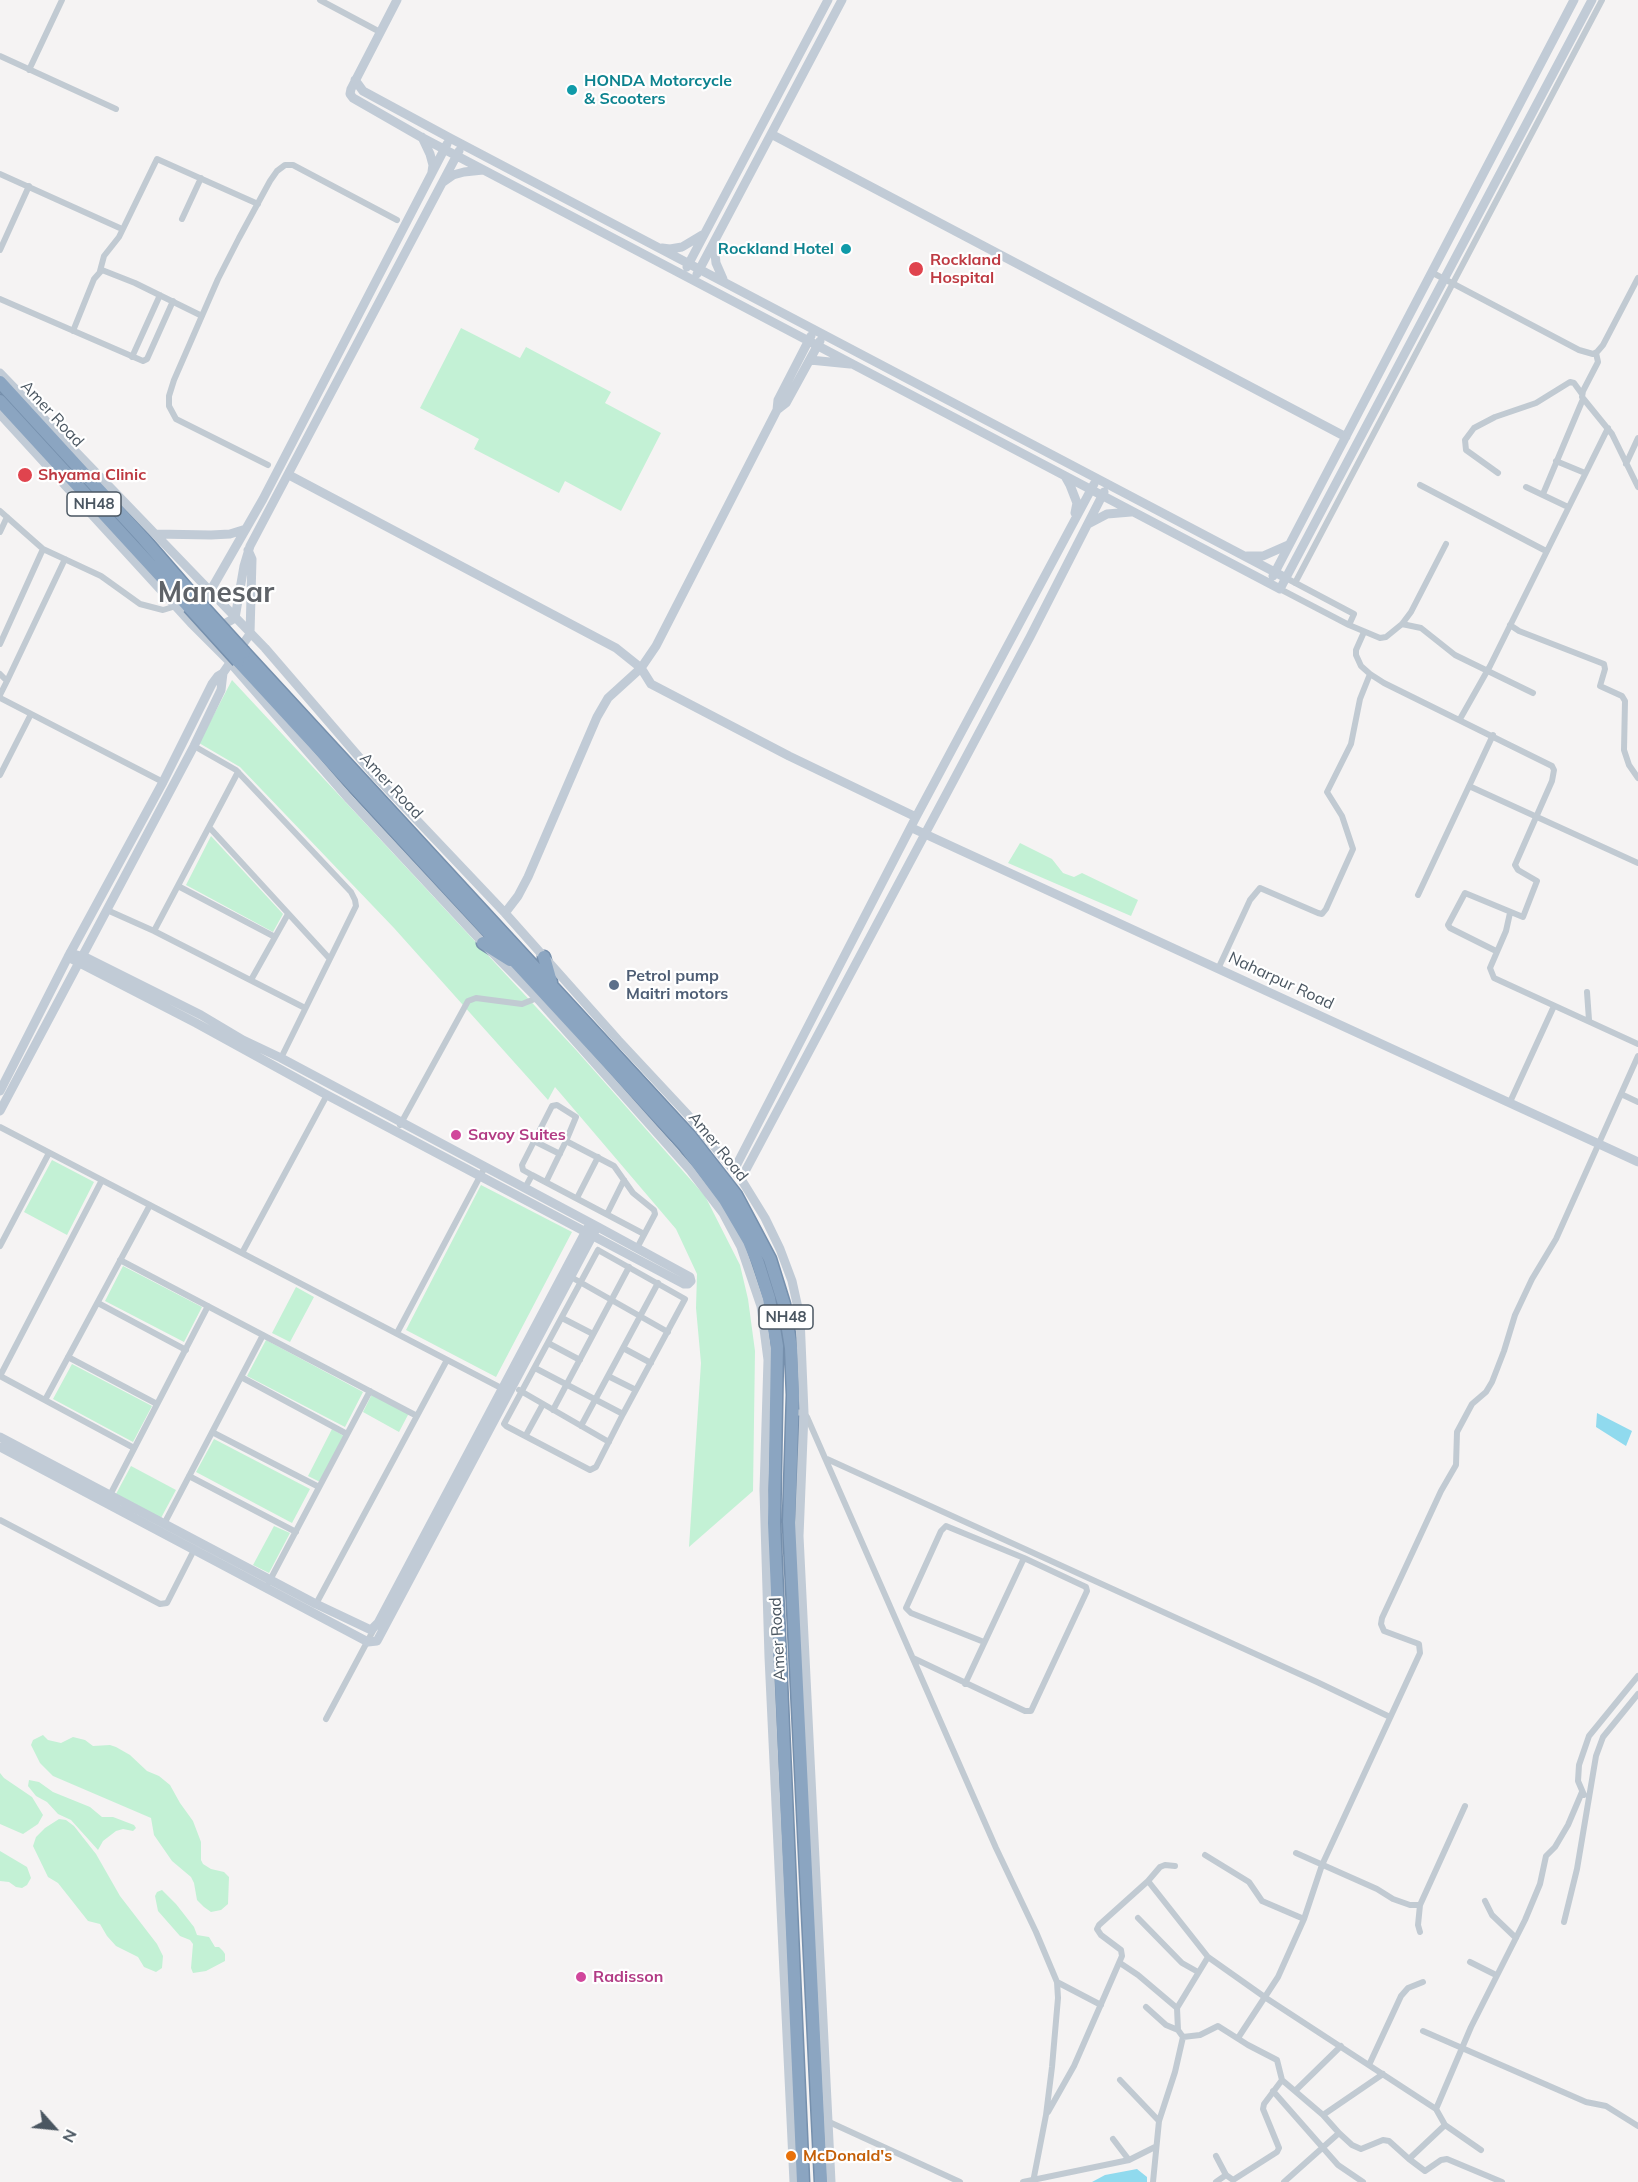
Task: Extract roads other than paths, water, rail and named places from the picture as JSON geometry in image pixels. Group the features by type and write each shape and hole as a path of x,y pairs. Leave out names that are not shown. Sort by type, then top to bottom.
{"highway":[{"name":"Amer Road","path":"0,382 192,603 237,659 522,966 684,1145 725,1200 749,1241 769,1298 777,1346 769,1475 774,1535 803,2182"},
{"path":"16,398 29,404"},
{"name":"Amer Road","path":"0,401 192,603"},
{"path":"20,423 31,447"},
{"name":"Amer Road","path":"237,659 552,985 690,1137 736,1195 757,1230 770,1259 784,1304 798,1412 789,1522 798,1610 814,1949 822,2121 820,2182"},
{"path":"483,943 522,966"},
{"path":"544,957 552,985"}],"street":[{"path":"29,70 62,0"},
{"path":"320,0 381,32"},
{"path":"397,0 350,91 353,98 421,137 1349,625 1380,638 1386,637 1402,624 1418,600 1446,544"},
{"path":"683,274 828,0"},
{"path":"694,280 842,0"},
{"path":"1269,583 1574,0"},
{"path":"1449,281 1592,0"},
{"path":"1280,589 1290,580 1602,0"},
{"path":"0,57 116,109"},
{"path":"355,80 363,91 450,138 1354,614 1349,625"},
{"path":"771,134 1346,437"},
{"path":"421,137 431,156 432,174"},
{"path":"191,623 246,529 450,138"},
{"path":"235,618 243,566 249,550 463,144"},
{"path":"73,331 94,279 100,271 104,256 116,243 156,160 164,161 258,204"},
{"path":"268,465 176,419 171,413 169,396 201,316 258,204 277,171 285,165 293,165 397,220"},
{"path":"442,183 464,172 486,171"},
{"path":"0,174 122,229"},
{"path":"182,219 201,177"},
{"path":"0,250 29,186"},
{"path":"408,221 419,227"},
{"path":"660,248 682,247 704,234"},
{"path":"714,242 714,256 718,271 729,284"},
{"path":"100,271 112,273 201,316"},
{"path":"1431,272 1587,353 1596,353 1603,345 1638,278"},
{"path":"132,357 160,295"},
{"path":"0,299 143,361 147,358 172,301"},
{"path":"505,913 518,896 528,877 597,717 608,698 640,668 656,646 777,410 778,400 819,331"},
{"path":"777,410 786,403 810,360 814,342"},
{"path":"1543,494 1598,362 1596,353"},
{"path":"810,360 855,364"},
{"path":"0,373 265,648 377,778 505,913 688,1115 741,1179 765,1218 792,1281 800,1317 798,1412 826,1459 1057,1982 1058,2006 1046,2115 1034,2181"},
{"path":"1498,473 1466,450 1465,440 1474,428 1494,417 1536,403 1570,382 1574,383 1608,428 1638,487"},
{"path":"0,414 191,623 204,636 237,659 349,799 537,998 702,1184 723,1214 741,1247 755,1282 765,1329 768,1360 769,1657 794,2182"},
{"path":"1460,719 1487,671 1608,428"},
{"path":"1626,464 1638,438"},
{"path":"1556,461 1586,473"},
{"path":"289,475 616,648 640,668 651,684 789,756 916,817"},
{"path":"1064,475 1077,503 1075,518"},
{"path":"734,1170 916,817 1096,478"},
{"path":"741,1179 1108,485"},
{"path":"1420,485 1546,551"},
{"path":"1526,487 1568,507"},
{"path":"0,511 43,549 101,576 140,604 163,610 176,606"},
{"path":"1088,525 1107,514 1134,512"},
{"path":"0,532 7,518"},
{"path":"154,534 230,534 246,529"},
{"path":"1244,556 1263,556 1289,544"},
{"path":"0,644 43,549"},
{"path":"0,1091 69,955 163,782 212,684 237,659 250,634 252,560 249,550"},
{"path":"65,560 0,696 163,782"},
{"path":"204,636 235,618"},
{"path":"1402,624 1421,628 1444,648 1533,693"},
{"path":"1510,625 1604,664 1605,669 1599,686 1622,696 1625,701 1624,750 1629,765 1638,778"},
{"path":"1364,632 1356,655 1361,666 1370,674 1552,766 1554,770 1552,781 1515,865 1518,870 1535,879 1536,885 1523,917 1464,892 1449,923 1450,928 1496,951"},
{"path":"0,1111 194,746 221,690 223,673"},
{"path":"0,674 7,681"},
{"path":"1218,969 1250,900 1260,888 1318,913 1322,914 1326,909 1353,849 1342,816 1327,792 1351,744 1360,699 1370,674"},
{"path":"0,775 32,714"},
{"path":"1418,895 1492,735"},
{"path":"194,746 238,772 351,892 355,900 356,906 281,1058"},
{"path":"154,931 238,772"},
{"path":"1469,786 1638,863"},
{"path":"209,827 329,958"},
{"name":"Naharpur Road","path":"912,828 1638,1162"},
{"path":"178,886 275,937"},
{"path":"107,910 154,931 304,1008"},
{"path":"1510,913 1506,931 1490,968 1494,978 1638,1044"},
{"path":"251,980 288,914"},
{"path":"69,955 201,1015 243,1040 281,1058 399,1127 592,1229 637,1248 690,1277 691,1281 684,1284 592,1229 525,1188 483,1171"},
{"path":"81,959 327,1095 399,1127"},
{"path":"1587,992 1589,1020"},
{"path":"399,1127 468,1001 476,998 522,1004 537,998"},
{"path":"1510,1102 1554,1006"},
{"path":"1238,2038 1278,1977 1304,1919 1322,1865 1421,1649 1416,1643 1384,1631 1382,1618 1441,1491 1456,1465 1457,1432 1472,1404 1486,1392 1492,1382 1515,1315 1532,1279 1556,1239 1638,1056"},
{"path":"1621,1094 1638,1102"},
{"path":"242,1253 327,1095"},
{"path":"546,1182 576,1117 555,1104 522,1165 523,1170 644,1234"},
{"path":"0,1127 447,1360 543,1404 609,1442"},
{"path":"534,1141 560,1154"},
{"path":"566,1141 614,1166 633,1193 654,1210 655,1214 637,1248"},
{"path":"0,1246 49,1153"},
{"path":"577,1198 598,1157"},
{"path":"397,1333 483,1171"},
{"path":"525,1188 532,1175"},
{"path":"102,1180 0,1376 134,1448"},
{"path":"607,1214 624,1180"},
{"path":"45,1400 150,1205"},
{"path":"0,1447 108,1500 164,1524 368,1642 377,1641 381,1638 571,1277 592,1229"},
{"path":"326,1719 375,1628 512,1390 592,1229"},
{"path":"598,1250 685,1299 596,1467 590,1470 504,1424 512,1390 535,1368 598,1250"},
{"path":"120,1260 417,1416"},
{"path":"553,1410 629,1267"},
{"path":"571,1277 668,1332"},
{"path":"581,1426 658,1283"},
{"path":"98,1303 186,1350"},
{"path":"108,1500 208,1306"},
{"path":"562,1318 593,1334"},
{"path":"164,1524 263,1335"},
{"path":"548,1343 580,1359"},
{"path":"623,1348 651,1363"},
{"path":"68,1357 157,1404"},
{"path":"316,1604 447,1360"},
{"path":"535,1368 623,1414"},
{"path":"608,1376 636,1390"},
{"path":"241,1377 347,1434"},
{"path":"268,1584 370,1391"},
{"path":"526,1435 543,1404"},
{"path":"212,1432 320,1487"},
{"path":"0,1437 194,1551 368,1629 375,1628"},
{"path":"826,1459 1317,1682 1390,1718"},
{"path":"189,1476 296,1532"},
{"path":"0,1520 160,1604 167,1603 194,1551"},
{"path":"912,1658 1025,1711 1031,1711 1087,1589 1024,1558 949,1526 943,1527 906,1608 911,1613 984,1642"},
{"path":"965,1684 1024,1558"},
{"path":"1588,1800 1578,1781 1579,1765 1589,1736 1638,1676"},
{"path":"1564,1922 1577,1869 1596,1756 1603,1737 1638,1694"},
{"path":"1436,2109 1461,2049 1540,1884 1546,1856 1555,1847 1568,1825 1582,1792"},
{"path":"1420,1932 1418,1925 1420,1905 1466,1806"},
{"path":"1296,1853 1377,1889 1393,1899 1410,1905 1420,1905"},
{"path":"1205,1855 1249,1882 1262,1901 1304,1919"},
{"path":"1046,2115 1074,2066 1122,1956 1121,1950 1101,1935 1097,1929 1160,1867 1175,1866"},
{"path":"1148,1881 1208,1957 1266,1998 1403,2085 1436,2109 1445,2125 1481,2150"},
{"path":"1485,1901 1492,1915 1516,1938"},
{"path":"1138,1918 1182,1964 1198,1972"},
{"path":"1178,2030 1177,2008 1208,1957"},
{"path":"1470,1962 1496,1975"},
{"path":"1120,1963 1177,2008"},
{"path":"1057,1982 1101,2005"},
{"path":"1370,2066 1401,1996 1408,1988 1423,1982"},
{"path":"1146,2007 1166,2025 1178,2030 1183,2037 1175,2072 1159,2121 1153,2182"},
{"path":"1183,2037 1200,2035 1218,2026 1277,2060 1282,2080 1323,2115 1352,2145 1362,2149 1383,2140 1389,2141 1425,2171 1441,2160 1447,2159 1502,2182"},
{"path":"1423,2031 1586,2102 1606,2106 1638,2126"},
{"path":"1296,2091 1341,2046"},
{"path":"1323,2115 1383,2074"},
{"path":"1120,2080 1159,2121"},
{"path":"1216,2156 1226,2175 1233,2180 1277,2152 1279,2148 1263,2109 1264,2104 1282,2080"},
{"path":"1273,2091 1338,2165 1363,2182"},
{"path":"822,2121 831,2182"},
{"path":"822,2121 960,2182"},
{"path":"1409,2159 1445,2125"},
{"path":"1284,2182 1339,2133"},
{"path":"1113,2139 1129,2160"},
{"path":"1023,2182 1129,2160 1155,2147"},
{"path":"1216,2182 1226,2175"}],"water":[{"path":"1597,1413 1632,1431 1626,1446 1596,1427"},
{"path":"1137,2169 1147,2177 1147,2182 1092,2182 1105,2175"}],"place":[{"name":"HONDA Motorcycle & Scooters","path":"572,90"},
{"name":"Rockland Hotel","path":"846,249"},
{"name":"Rockland Hospital","path":"916,269"},
{"name":"Shyama Clinic","path":"25,475"},
{"name":"Petrol pump Maitri motors","path":"614,985"},
{"name":"Savoy Suites","path":"456,1135"},
{"name":"Radisson","path":"581,1977"},
{"name":"McDonald's","path":"791,2156"}],"district":[{"name":"Manesar","path":"216,594"}]}
